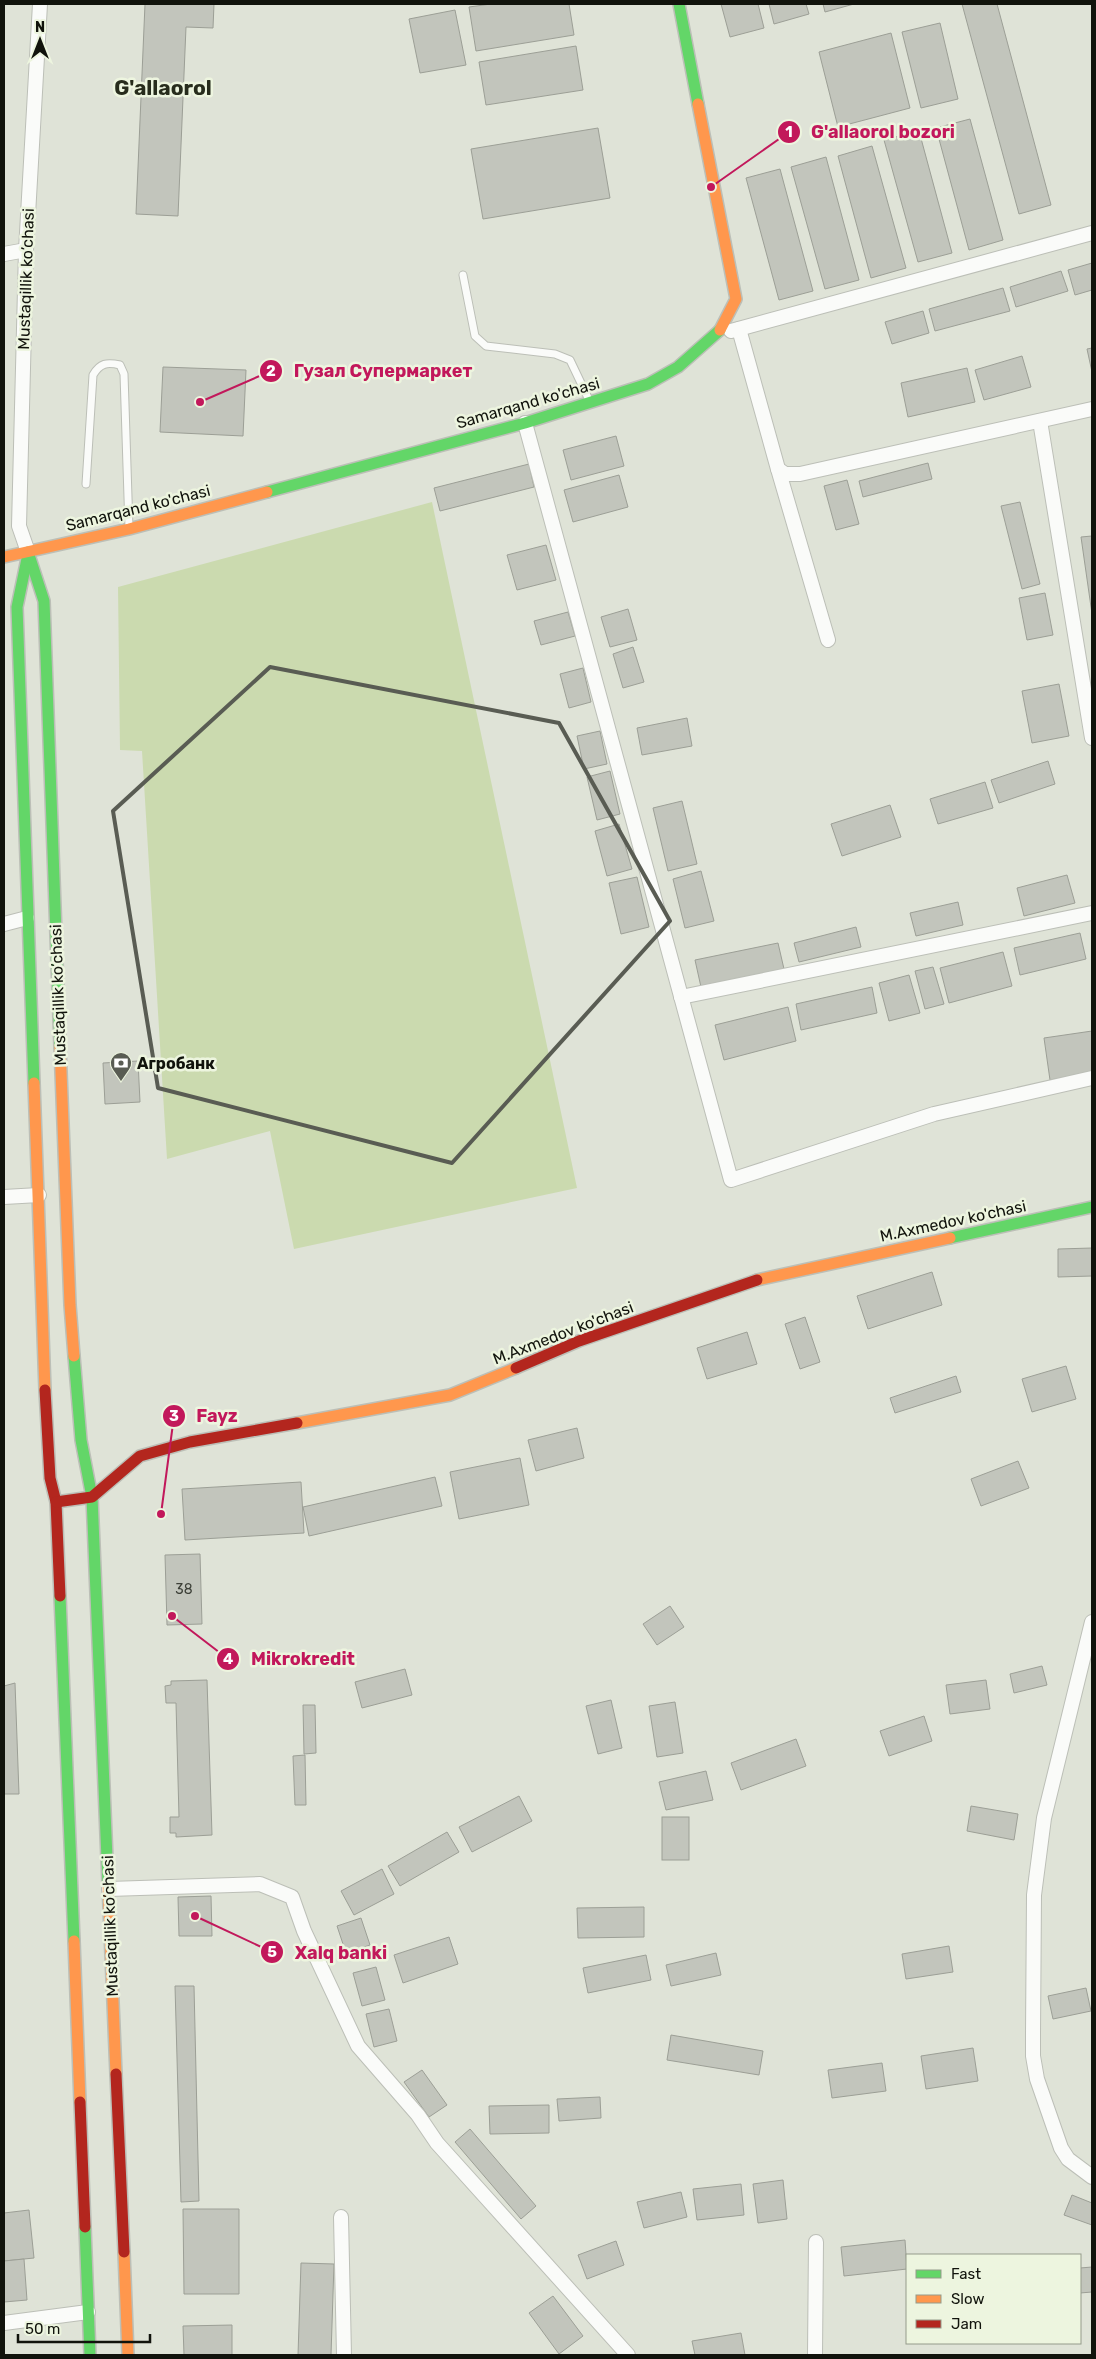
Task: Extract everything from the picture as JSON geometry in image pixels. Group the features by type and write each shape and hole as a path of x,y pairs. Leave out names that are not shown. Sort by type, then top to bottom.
{"street":[{"name":"Mustaqillik ko’chasi","path":"40,4 26,250 19,526 44,601 70,1304 80,1440 92,1497 128,2355"},
{"name":"Samarqand ko'chasi","path":"4,557 129,529 525,422 648,384 678,367 718,334 736,299 679,4"},
{"path":"718,334 1092,233"},
{"path":"4,254 26,250"},
{"path":"739,329 828,640"},
{"path":"778,469 785,474 800,474 1092,410"},
{"path":"1040,421 1092,738"},
{"path":"525,422 730,1180 934,1114 1092,1078"},
{"name":"Mustaqillik ko’chasi","path":"28,552 17,607 47,1441 50,1478 56,1502"},
{"path":"681,997 1092,913"},
{"path":"4,924 27,918"},
{"path":"4,1197 39,1195"},
{"name":"M.Axmedov ko'chasi","path":"92,1497 140,1456 190,1442 450,1395 579,1341 753,1281 1092,1207"},
{"path":"90,2355 56,1502 92,1497"},
{"path":"1092,1622 1044,1818 1034,1895 1033,2056 1037,2079 1061,2148 1068,2159 1092,2177"},
{"path":"109,1889 260,1884 292,1897 304,1931 358,2046 418,2115 438,2143 628,2355"},
{"path":"341,2217 344,2355"},
{"path":"815,2355 816,2242"},
{"path":"4,2323 88,2312"}],"lane":[{"path":"463,275 475,336 486,346 555,354 570,360 590,402"},
{"path":"86,484 94,375 98,366 107,362 120,365 124,374 129,529"}],"highlighted area":[{"path":"270,667 559,723 670,921 452,1163 158,1088 113,811"}],"green space":[{"path":"432,502 577,1188 294,1249 270,1131 167,1159 142,751 120,750 118,587"}],"building":[{"path":"145,4 214,4 213,28 186,27 178,216 136,214"},
{"path":"491,4 569,4 574,35 476,51 469,7"},
{"path":"721,4 758,4 764,28 730,37"},
{"path":"769,4 806,4 809,14 774,24"},
{"path":"823,4 854,4 825,12"},
{"path":"962,4 997,4 1051,205 1019,214"},
{"path":"455,10 466,65 420,73 409,19"},
{"path":"940,23 958,99 921,108 902,32"},
{"path":"891,33 910,108 838,127 819,52"},
{"path":"576,46 583,90 486,105 479,62"},
{"path":"970,119 1003,240 969,250 936,128"},
{"path":"598,128 610,198 483,219 471,149"},
{"path":"919,131 952,253 918,262 884,140"},
{"path":"872,146 906,268 871,278 838,156"},
{"path":"826,157 859,280 825,289 791,167"},
{"path":"780,169 813,291 779,300 746,178"},
{"path":"1092,263 1092,290 1075,295 1068,270"},
{"path":"1061,271 1068,291 1016,307 1010,287"},
{"path":"1003,288 1010,311 935,331 929,309"},
{"path":"923,311 929,333 892,344 885,322"},
{"path":"1092,348 1092,372 1087,349"},
{"path":"1022,356 1031,387 984,400 975,370"},
{"path":"163,367 246,370 243,436 160,432"},
{"path":"967,368 975,402 908,417 901,383"},
{"path":"616,436 624,466 571,480 563,450"},
{"path":"928,463 932,479 863,497 859,481"},
{"path":"529,464 534,487 440,511 434,488"},
{"path":"619,475 628,507 573,522 564,490"},
{"path":"847,480 859,524 836,530 824,486"},
{"path":"1020,502 1040,584 1022,589 1001,506"},
{"path":"1092,536 1092,614 1081,537"},
{"path":"546,545 556,580 517,590 507,555"},
{"path":"1045,593 1053,635 1027,640 1019,598"},
{"path":"628,609 637,640 610,647 601,617"},
{"path":"568,612 575,636 541,645 534,621"},
{"path":"633,647 644,682 623,688 613,654"},
{"path":"583,668 591,702 569,708 560,674"},
{"path":"1059,684 1069,736 1032,743 1022,691"},
{"path":"687,718 692,746 642,755 637,728"},
{"path":"600,731 607,764 584,769 577,736"},
{"path":"1048,761 1055,784 999,803 991,780"},
{"path":"610,771 620,814 597,820 587,777"},
{"path":"985,782 993,808 938,824 930,799"},
{"path":"682,801 697,864 668,871 653,808"},
{"path":"890,805 901,837 842,856 831,824"},
{"path":"619,824 632,869 607,876 595,831"},
{"path":"701,871 714,921 685,928 673,879"},
{"path":"1067,875 1075,903 1024,916 1017,888"},
{"path":"637,877 649,927 621,934 609,883"},
{"path":"958,902 963,925 916,936 910,913"},
{"path":"856,927 861,947 799,962 794,943"},
{"path":"1080,933 1086,959 1020,975 1014,948"},
{"path":"778,943 784,969 701,987 695,960"},
{"path":"1003,952 1012,986 949,1003 940,968"},
{"path":"933,967 944,1004 925,1009 915,971"},
{"path":"909,975 920,1013 889,1021 879,983"},
{"path":"872,987 877,1013 801,1030 796,1004"},
{"path":"788,1007 796,1041 724,1060 715,1025"},
{"path":"1092,1031 1092,1073 1050,1080 1044,1038"},
{"name":"Агробанк","path":"138,1061 140,1102 105,1104 103,1063"},
{"path":"1092,1248 1092,1276 1058,1277 1058,1249"},
{"path":"932,1272 942,1305 868,1329 857,1296"},
{"path":"805,1317 820,1362 800,1369 785,1324"},
{"path":"747,1332 757,1364 707,1379 697,1348"},
{"path":"1066,1366 1076,1399 1032,1412 1022,1379"},
{"path":"956,1376 961,1392 895,1413 890,1398"},
{"path":"577,1428 584,1458 536,1471 528,1440"},
{"path":"520,1458 529,1505 459,1519 450,1472"},
{"path":"1018,1461 1029,1488 981,1506 971,1479"},
{"path":"435,1477 442,1506 309,1536 303,1507"},
{"path":"301,1482 304,1533 185,1540 182,1489"},
{"path":"200,1554 202,1624 167,1625 165,1555"},
{"path":"670,1606 684,1627 657,1645 643,1624"},
{"path":"1042,1666 1047,1685 1014,1693 1010,1674"},
{"path":"405,1669 412,1695 362,1708 355,1682"},
{"path":"207,1680 212,1835 176,1837 176,1833 170,1833 170,1817 179,1817 176,1703 166,1703 165,1686 171,1685 171,1681"},
{"path":"986,1680 990,1709 950,1714 946,1685"},
{"path":"15,1683 19,1794 4,1794 4,1686"},
{"path":"611,1700 622,1748 598,1754 586,1706"},
{"path":"675,1702 683,1753 657,1757 649,1706"},
{"path":"303,1705 315,1705 316,1753 304,1754"},
{"path":"924,1716 932,1741 889,1756 880,1731"},
{"path":"796,1739 806,1766 741,1790 731,1763"},
{"path":"305,1755 306,1805 295,1805 293,1756"},
{"path":"706,1771 713,1800 666,1810 659,1782"},
{"path":"519,1796 532,1821 472,1852 459,1827"},
{"path":"971,1806 1018,1814 1014,1840 967,1831"},
{"path":"662,1817 689,1817 689,1860 662,1860"},
{"path":"447,1832 459,1852 400,1886 388,1866"},
{"path":"382,1869 394,1894 354,1915 341,1891"},
{"path":"211,1896 212,1936 179,1936 178,1897"},
{"path":"644,1907 644,1937 578,1938 577,1908"},
{"path":"361,1918 370,1945 346,1953 337,1926"},
{"path":"449,1937 458,1964 403,1983 394,1955"},
{"path":"949,1946 953,1972 906,1979 902,1954"},
{"path":"716,1953 721,1975 671,1986 666,1965"},
{"path":"646,1955 651,1980 588,1993 583,1968"},
{"path":"376,1967 385,2000 362,2006 353,1973"},
{"path":"175,1986 194,1986 199,2201 181,2202"},
{"path":"1086,1988 1091,2011 1053,2019 1048,1996"},
{"path":"389,2009 397,2041 374,2047 366,2014"},
{"path":"671,2035 763,2051 759,2075 667,2060"},
{"path":"973,2048 978,2081 926,2089 921,2056"},
{"path":"882,2063 886,2091 832,2098 828,2070"},
{"path":"422,2070 447,2105 429,2117 404,2082"},
{"path":"600,2097 601,2118 559,2121 557,2099"},
{"path":"549,2105 549,2133 490,2134 489,2106"},
{"path":"470,2129 536,2206 521,2219 455,2142"},
{"path":"783,2180 787,2219 758,2223 753,2184"},
{"path":"741,2184 744,2215 697,2220 693,2189"},
{"path":"681,2192 687,2217 644,2228 637,2202"},
{"path":"1072,2195 1092,2203 1092,2225 1064,2215"},
{"path":"183,2209 239,2209 239,2294 184,2294"},
{"path":"29,2210 34,2258 4,2261 4,2213"},
{"path":"905,2240 906,2269 844,2276 841,2247"},
{"path":"616,2241 624,2265 587,2279 578,2255"},
{"path":"24,2259 27,2300 4,2302 4,2261"},
{"path":"301,2263 334,2264 331,2355 298,2355"},
{"path":"1092,2267 1092,2292 1081,2293 1081,2268"},
{"path":"553,2296 583,2336 559,2354 529,2313"},
{"path":"232,2325 232,2355 184,2355 183,2326"},
{"path":"741,2333 745,2355 695,2355 692,2341"}],"traffic: fast":[{"path":"679,4 698,104"},
{"path":"267,492 525,423 648,384 678,367 720,330"},
{"path":"28,552 44,601 60,1046"},
{"path":"28,554 17,607 34,1083"},
{"path":"950,1238 1092,1207"},
{"path":"74,1356 81,1440 92,1497 108,1883"},
{"path":"60,1596 74,1941"},
{"path":"85,2227 90,2355"}],"traffic: slow":[{"path":"698,104 736,299 720,330"},
{"path":"4,557 129,529 267,492"},
{"path":"60,1046 70,1305 74,1356"},
{"path":"34,1083 45,1390"},
{"path":"757,1280 950,1238"},
{"path":"297,1423 450,1395 516,1368"},
{"path":"108,1883 116,2074"},
{"path":"74,1941 80,2102"},
{"path":"124,2252 128,2355"}],"traffic: jam":[{"path":"516,1368 579,1341 757,1280"},
{"path":"45,1390 50,1478 56,1502 60,1596"},
{"path":"56,1502 92,1497 140,1456 190,1442 297,1423"},
{"path":"116,2074 124,2252"},
{"path":"80,2102 85,2227"}],"place":[{"name":"G'allaorol bozori","path":"711,187"},
{"name":"Гузал Супермаркет","path":"200,402"},
{"name":"Агробанк","path":"121,1082"},
{"name":"Fayz","path":"161,1514"},
{"name":"Mikrokredit","path":"172,1616"},
{"name":"Xalq banki","path":"195,1916"}],"district":[{"name":"G'allaorol","path":"163,87"}]}
